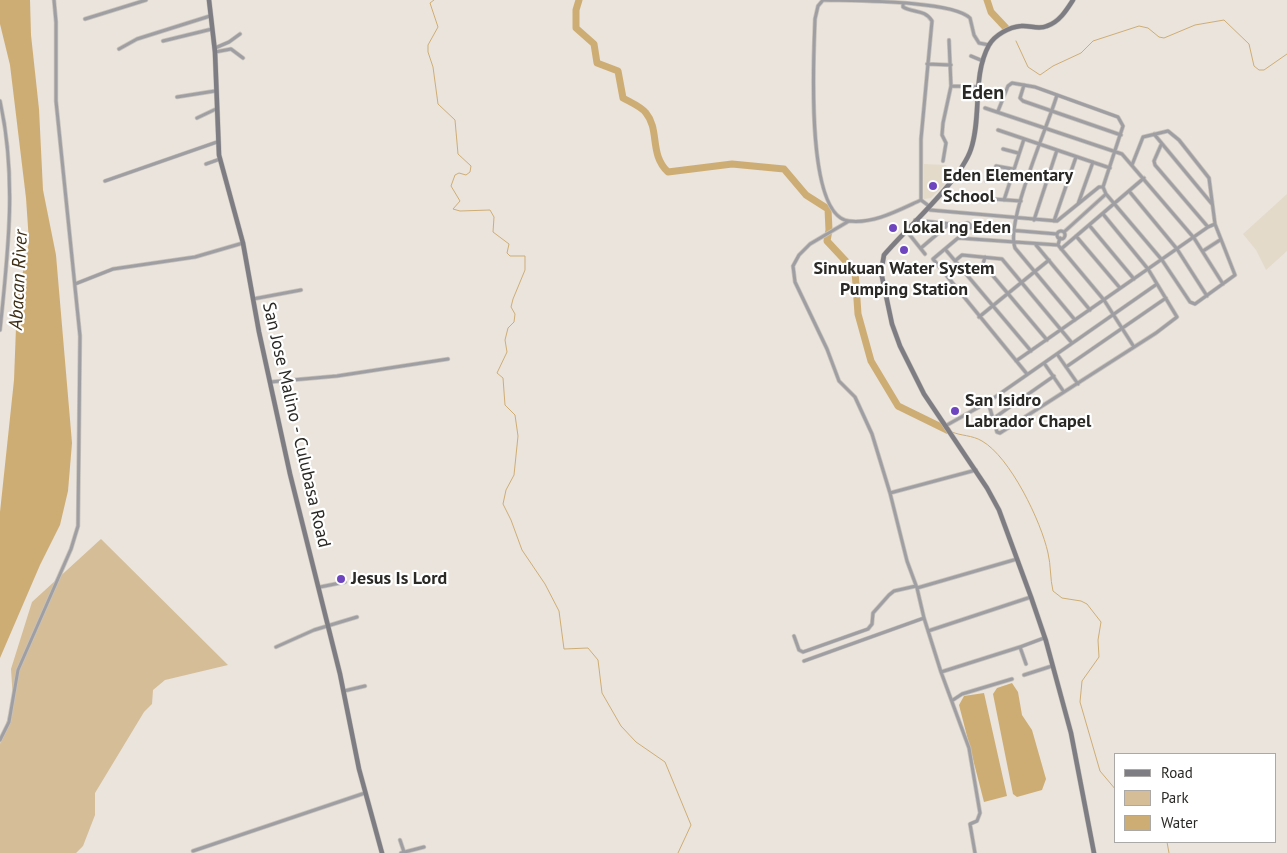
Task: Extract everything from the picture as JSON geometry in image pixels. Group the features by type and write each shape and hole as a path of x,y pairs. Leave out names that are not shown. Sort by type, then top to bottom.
{"street":[{"path":"0,740 9,722 18,670 78,532 80,348 56,110 54,0"},
{"path":"85,19 146,0"},
{"name":"San Jose Malino - Culubasa Road","path":"208,0 215,50 217,142 220,160 243,243 270,382 300,516 320,587 344,691 359,769 382,853"},
{"path":"849,221 839,216 826,197 816,158 815,18 819,2 824,0 903,3 939,7 965,13 972,22 976,40 989,45"},
{"path":"1073,0 1062,17 1053,24 1039,28 1017,27 995,37 989,45 983,61 976,124 970,151 957,173 929,208 915,220 884,254 881,272 892,324 900,346 924,394 947,425 999,510 1017,559 1044,638 1071,733 1094,853"},
{"path":"903,3 903,7 906,9 926,14 931,19 920,139 922,200 929,208 1057,221 1099,187 1103,187"},
{"path":"119,49 137,39 210,16"},
{"path":"163,41 212,29"},
{"path":"215,50 240,34"},
{"path":"943,161 946,143 942,129 951,86 949,40"},
{"path":"215,50 231,49 243,58"},
{"path":"970,56 983,61"},
{"path":"927,64 951,65"},
{"path":"998,111 1009,84 1024,85 1116,116 1123,124 1103,187 1106,194 1116,203 1162,260 1192,304 1207,296 1233,277 1235,272 1220,240 1215,224 1209,178 1174,134 1168,131 1143,137 1132,165"},
{"path":"1024,85 1021,100 1120,135"},
{"path":"951,86 980,87"},
{"path":"178,97 215,92"},
{"path":"1057,95 1021,201 1016,218 1013,242 1075,320"},
{"path":"0,101 5,130 11,201 0,330"},
{"path":"985,108 1047,127 1122,154 1194,238 1223,284"},
{"path":"197,118 216,109"},
{"path":"998,130 1110,168"},
{"path":"1154,134 1161,145 1213,205"},
{"path":"1004,200 1024,139"},
{"path":"105,181 217,142"},
{"path":"1161,145 1154,161 1155,165 1208,227"},
{"path":"1003,149 1018,153"},
{"path":"1034,220 1057,150"},
{"path":"1054,221 1076,157"},
{"path":"206,164 220,160"},
{"path":"1078,204 1093,162"},
{"path":"986,181 992,178 996,166 1013,169"},
{"path":"1027,374 933,262 935,257 958,238 1060,247 1103,214 1144,178"},
{"path":"1082,192 1087,197"},
{"path":"1129,192 1177,249 1207,296"},
{"path":"1060,238 1064,237 1064,232 1106,194"},
{"path":"965,197 1021,201"},
{"path":"922,200 876,219 849,221 810,244 796,259 793,266 795,282 827,349 839,381 855,397 868,423 890,493 907,561 917,587 928,631 969,748 978,794 980,816 977,821 970,824 975,853"},
{"path":"988,402 997,432 1000,433 1134,347 1177,316 1148,269 1103,214"},
{"path":"915,220 960,225 968,223 973,227 1014,231 1057,234 1060,231 1064,232"},
{"path":"921,248 949,224"},
{"path":"1016,361 1215,224"},
{"path":"1089,225 1134,279"},
{"path":"909,234 925,254"},
{"path":"1057,234 1060,238 1060,247 1104,300 1134,347"},
{"path":"1076,236 1120,288"},
{"path":"1203,251 1220,240"},
{"path":"75,284 113,269 195,257 243,243"},
{"path":"1035,244 1090,310"},
{"path":"945,248 1031,351"},
{"path":"956,260 962,255 1002,259 1072,343"},
{"path":"975,255 1047,340"},
{"path":"983,264 985,257"},
{"path":"979,317 1048,260"},
{"path":"947,425 988,402 1157,284"},
{"path":"253,299 300,290"},
{"path":"1066,367 1166,298"},
{"path":"1057,354 1078,384"},
{"path":"270,382 337,376 448,359"},
{"path":"1044,363 1064,392"},
{"path":"994,418 1054,376"},
{"path":"890,493 976,470"},
{"path":"794,636 799,650 803,652 868,629 872,624 874,613 894,591 917,587 1017,559"},
{"path":"320,587 346,582"},
{"path":"928,631 1031,598"},
{"path":"276,646 329,626 357,618"},
{"path":"804,661 924,618"},
{"path":"941,672 1044,638"},
{"path":"1020,647 1026,664"},
{"path":"1024,675 1052,666"},
{"path":"953,700 962,694 1012,679"},
{"path":"344,691 365,686"},
{"path":"193,851 366,793"},
{"path":"400,840 402,852 424,846"}],"shaded area":[{"name":"Eden Elementary School","path":"924,164 946,165 954,175 931,198 924,199"},
{"path":"1287,194 1287,251 1266,270 1256,250 1243,234"}],"green space":[{"path":"101,539 228,665 165,680 153,690 152,704 144,712 95,793 95,815 83,846 76,853 0,853 0,744 13,700 11,669 32,602"}],"water":[{"path":"0,0 30,0 31,35 39,109 43,190 56,255 72,443 68,491 60,525 40,565 0,658 0,512 14,380 17,301 29,242 26,198 10,65 0,24"},
{"path":"1012,683 1018,692 1022,715 1032,730 1046,779 1042,790 1017,797 1013,794 993,694 997,688"},
{"path":"984,693 1007,796 984,802 959,705 964,696"}],"waterway":[{"path":"434,0 430,3 438,27 428,45 428,52 433,67 438,104 455,120 458,154 471,166 470,172 466,175 459,173 455,175 451,186 460,201 453,209 460,211 490,210 494,217 493,232 509,244 507,253 510,256 525,256 525,270 511,307 515,314 514,322 508,328 505,340 507,352 497,373 503,378 505,405 515,415 518,436 514,475 506,490 503,504 522,550 545,584 559,611 564,649 588,648 598,660 602,693 621,726 636,742 665,762 691,825 678,853"},
{"path":"579,0 576,10 576,28 594,44 597,63 618,71 623,98 646,113 653,127 656,150 662,165 668,172 732,164 784,169 806,195 828,209 829,230 827,241 855,271 858,314 871,361 898,406 947,430"},
{"path":"987,0 991,12 1006,28"},
{"path":"1016,41 1028,67 1040,75 1053,66 1081,53 1093,41 1139,26 1148,28 1159,37 1164,38 1195,25 1224,20 1249,44 1254,66 1259,70 1264,70 1287,54"},
{"path":"952,432 982,441 993,449 1003,461 1023,491 1039,524 1050,562 1053,591 1062,598 1081,601 1087,604 1101,622 1098,640 1099,657 1082,681 1080,702 1100,771 1114,788"},
{"path":"1167,843 1169,853"}],"place":[{"name":"Eden Elementary School","path":"933,186"},
{"name":"Lokal ng Eden","path":"893,228"},
{"name":"Sinukuan Water System Pumping Station","path":"904,250"},
{"name":"San Isidro Labrador Chapel","path":"955,411"},
{"name":"Jesus Is Lord","path":"341,579"}],"district":[{"name":"Eden","path":"983,93"}],"water label":[{"name":"Abacan River","path":"19,280"}]}
